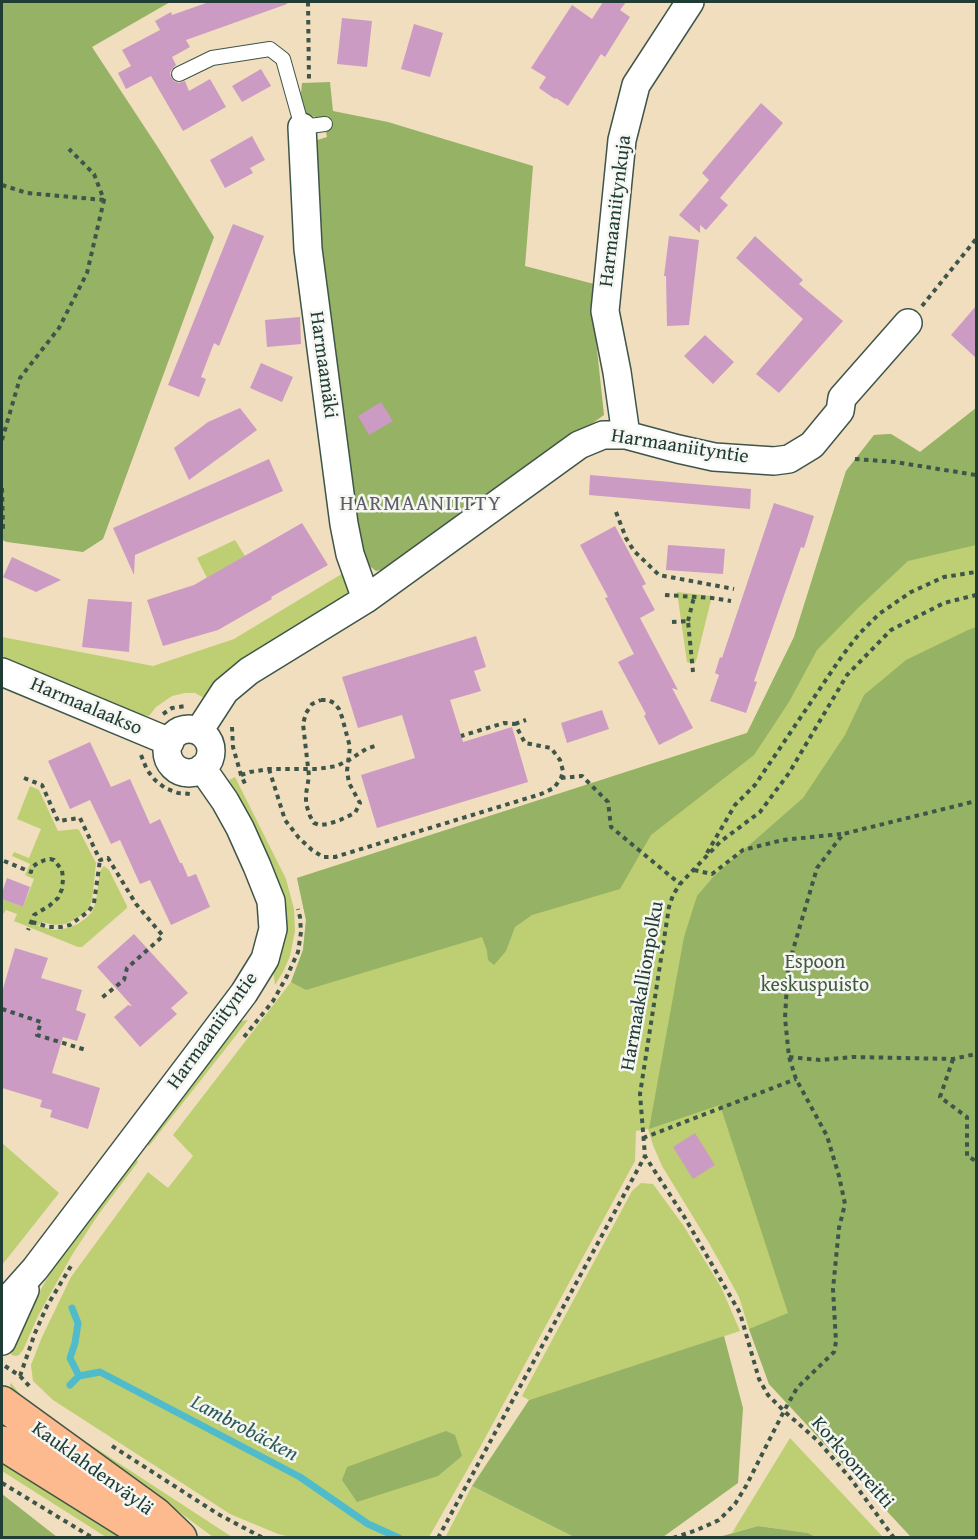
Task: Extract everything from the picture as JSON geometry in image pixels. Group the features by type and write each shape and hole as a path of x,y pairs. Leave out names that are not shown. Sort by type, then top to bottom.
{"main road":[{"name":"Kauklahdenväylä","path":"2,1403 154,1514 180,1538"},
{"name":"Kauklahdenväylä","path":"2,1443 141,1530 158,1538"}],"street":[{"name":"Harmaaniitynkuja","path":"626,435 605,311 622,140 636,85 690,2"},
{"name":"Harmaamäki","path":"312,126 308,249 344,524 350,554 366,599"},
{"name":"Harmaaniityntie","path":"199,731 225,691 249,671 366,599 579,445 603,435 626,435 714,457 774,461 789,459 812,445 840,411 842,398 908,323"},
{"name":"Harmaalaakso","path":"2,672 158,737"},
{"path":"184,730 199,731 208,740 211,751 207,764 199,771 182,772 175,768 168,750 158,737 184,730"},
{"name":"Harmaaniityntie","path":"2,1306 35,1269 244,993 265,959 273,928 271,902 240,828 202,768"},
{"name":"Harmaaniityntie","path":"2,1341 35,1269"}],"lane":[{"path":"179,74 212,58 270,49 283,58 312,126"}],"path":[{"path":"309,3 309,79 312,126"},
{"path":"2,440 20,378 59,328 87,273 104,200 94,174 69,149"},
{"path":"2,185 27,193 104,200"},
{"path":"908,323 976,239"},
{"path":"855,459 895,462 976,475"},
{"path":"2,488 2,532"},
{"path":"616,512 626,538 634,551 658,575 734,589"},
{"path":"704,859 735,805 755,785 859,634 879,614 911,592 944,577 976,572"},
{"path":"664,595 731,601"},
{"name":"Harmaakallionpolku","path":"784,1411 768,1395 759,1379 740,1313 685,1218 645,1156 640,1094 669,908 680,884 720,842 760,812 789,773 847,675 891,630 944,603 976,595"},
{"path":"693,672 688,621 694,597"},
{"path":"672,622 688,621"},
{"path":"328,700 334,703 339,710 350,747 349,760 347,771 349,783 360,803 355,813 327,825 314,823 306,804 309,776 303,724 312,704 328,700"},
{"path":"461,736 504,723 515,724 526,720"},
{"path":"269,769 285,820 312,850 323,857 335,857 541,794 554,788 563,771 560,760 551,748 525,743 515,724"},
{"path":"232,726 233,747 241,775 251,795"},
{"path":"158,737 140,748 147,770 165,788 178,793 194,794"},
{"path":"241,775 269,769 317,769 337,766 366,749 378,746"},
{"path":"561,778 582,776 609,802 611,827 680,884"},
{"path":"24,778 42,785 58,821 80,818 100,860 94,903 89,911 70,925 61,927 49,927 32,922"},
{"path":"694,870 712,874 743,850 783,840 843,834 976,801"},
{"path":"673,1538 719,1520 735,1504 798,1388 834,1352 836,1342 833,1289 839,1228 844,1204 839,1176 827,1136 796,1079 789,1057 785,1018 788,967 817,868 843,834"},
{"path":"99,1000 124,980 127,968 163,936 136,904 108,858 100,860"},
{"path":"4,861 31,872 32,867 50,859 54,860 62,870 62,889 58,898 34,915 28,930"},
{"path":"244,1038 273,1001 298,952 301,932 298,908"},
{"path":"2,1009 41,1022 37,1035 86,1050"},
{"path":"789,1057 820,1060 853,1056 952,1059 976,1054"},
{"path":"952,1059 940,1097 967,1117 967,1156 976,1161"},
{"path":"643,1138 796,1079"},
{"path":"438,1538 645,1156"},
{"path":"20,1376 47,1306 77,1258"},
{"path":"2,1364 20,1376 36,1393"},
{"name":"Korkoonreitti","path":"784,1411 818,1441 851,1479 894,1538"},
{"path":"112,1446 218,1515 263,1538"},
{"path":"2,1483 93,1538"}],"green space":[{"path":"2,2 170,2 92,47 214,237 103,539 83,552 2,540"},
{"path":"330,82 333,111 388,122 533,166 525,266 594,284 593,312 604,415 394,567 376,571 363,561 306,157 314,141 327,137 323,117 317,118 304,112 300,103 302,83"},
{"path":"976,408 976,1537 911,1537 769,1384 739,1297 662,1166 648,1129 636,1131 635,1161 429,1537 290,1537 278,1534 230,1514 53,1400 33,1381 31,1365 71,1277 148,1172 168,1188 193,1156 173,1135 291,982 303,950 306,920 297,878 747,733 794,637 846,471 874,435 891,434 920,452"},
{"path":"976,408 976,545 908,561 858,608 817,650 789,702 754,755 651,835 620,889 532,915 515,927 506,951 494,965 488,960 482,937 306,990 291,982 303,950 306,920 297,878 747,733 794,637 846,471 874,435 891,434 920,452"},
{"path":"235,540 245,556 207,578 197,558"},
{"path":"345,572 349,580 348,592 341,602 206,699 195,693 172,696 156,707 149,716 137,714 2,656 2,637 153,666 234,639"},
{"path":"677,592 712,596 694,664 687,662"},
{"name":"Espoon keskuspuisto","path":"976,627 976,1537 911,1537 769,1384 749,1329 788,1313 720,1105 649,1129 684,937 697,896 714,876 803,798 845,735 864,695 906,660"},
{"path":"235,777 286,879 294,909 295,931 290,956 275,985 273,970 278,884 229,780"},
{"path":"30,786 39,790 58,831 79,830 96,863 92,901 87,911 65,924 54,925 42,922 38,926 54,930 68,928 86,918 92,912 96,902 100,871 104,866 109,870 127,906 82,947 14,921 17,914 6,910 2,916 2,899 23,907 34,879 25,875 30,864 12,856 14,852 29,858 41,829 17,819"},
{"path":"248,1020 149,1146 142,1141 236,1022"},
{"path":"2,1143 59,1193 2,1265"},
{"path":"131,1154 138,1162 98,1215 72,1255 38,1316 23,1350 19,1355 11,1355 27,1314 63,1250"},
{"path":"641,1183 653,1184 683,1225 721,1287 740,1331 529,1400 522,1396 632,1191"},
{"path":"724,1336 743,1408 738,1483 663,1537 574,1537 472,1486 529,1400"},
{"path":"11,1383 28,1404 232,1537 213,1537 156,1495 23,1405 12,1391"},
{"path":"446,1431 455,1435 462,1456 438,1476 357,1502 342,1480 347,1467"},
{"path":"790,1438 883,1537 816,1537 808,1533 758,1526 732,1533"},
{"path":"2,1460 125,1537 106,1537 2,1471"},
{"path":"472,1486 574,1537 445,1538"},
{"path":"2,1494 57,1537 2,1537"},
{"path":"758,1526 808,1533 816,1537 719,1537"}],"building":[{"path":"209,2 287,2 287,4 186,40 190,47 172,57 176,65 170,73 174,81 179,83 185,81 189,91 210,79 226,107 183,131 151,76 126,89 118,73 131,66 122,50 160,30 155,21 171,12 172,15"},
{"path":"603,2 626,2 620,10 630,17 605,57 601,54 568,106 539,88 546,77 531,68 572,5 592,19"},
{"path":"342,18 372,21 367,67 337,64"},
{"path":"414,24 443,33 430,77 401,69"},
{"path":"261,69 271,86 242,102 232,86"},
{"path":"761,103 783,123 720,198 728,205 706,230 700,225 700,233 679,215 709,180 702,173"},
{"path":"252,136 265,160 250,168 253,173 225,188 210,160"},
{"path":"233,224 264,236 219,346 214,343 201,377 206,379 199,397 168,385"},
{"path":"669,236 699,240 689,325 667,326 666,276 664,276"},
{"path":"755,236 803,280 799,284 843,321 779,393 756,374 803,319 736,258"},
{"path":"976,306 976,358 951,335"},
{"path":"300,317 301,344 267,347 265,320"},
{"path":"705,335 734,362 713,384 684,356"},
{"path":"261,363 293,377 282,402 250,388"},
{"path":"381,402 393,421 369,435 358,416"},
{"path":"240,408 257,430 189,480 174,448 208,422"},
{"path":"269,459 283,491 135,555 134,575 113,528"},
{"path":"590,475 751,489 750,509 589,495"},
{"path":"774,503 814,516 754,681 757,682 746,713 710,701 719,675 715,673 720,657 722,658"},
{"path":"302,523 328,565 218,630 163,646 147,600 194,585"},
{"path":"615,526 646,584 642,586 655,610 640,618 678,690 672,688 693,728 659,745 644,716 646,714 618,662 634,654 605,598 608,597 580,545"},
{"path":"668,545 725,549 723,574 666,570"},
{"path":"12,557 61,580 36,592 3,577"},
{"path":"88,599 132,602 129,652 82,647"},
{"path":"476,636 486,667 474,671 481,691 450,700 463,742 512,727 528,782 377,828 361,775 415,758 402,715 358,728 342,677"},
{"path":"602,710 609,729 567,743 561,723"},
{"path":"90,742 111,787 130,779 150,824 160,819 180,863 188,877 196,874 210,907 171,925 150,880 140,884 120,840 111,844 90,800 70,809 48,761"},
{"path":"7,878 30,887 23,907 2,899"},
{"path":"134,934 188,993 171,1008 177,1014 140,1047 114,1017 128,1005 132,1006 97,967"},
{"path":"15,948 48,958 41,978 82,990 76,1010 86,1014 77,1041 63,1037 52,1073 100,1088 88,1129 50,1117 52,1110 40,1107 42,1100 2,1088 2,992"},
{"path":"695,1133 715,1165 693,1179 673,1147"}],"waterway":[{"path":"72,1308 78,1323 70,1358 79,1376"},
{"name":"Lambrobäcken","path":"70,1385 79,1376 100,1372 300,1477 368,1524 399,1538"}],"district":[{"name":"HARMAANIITTY","path":"421,505"}]}
